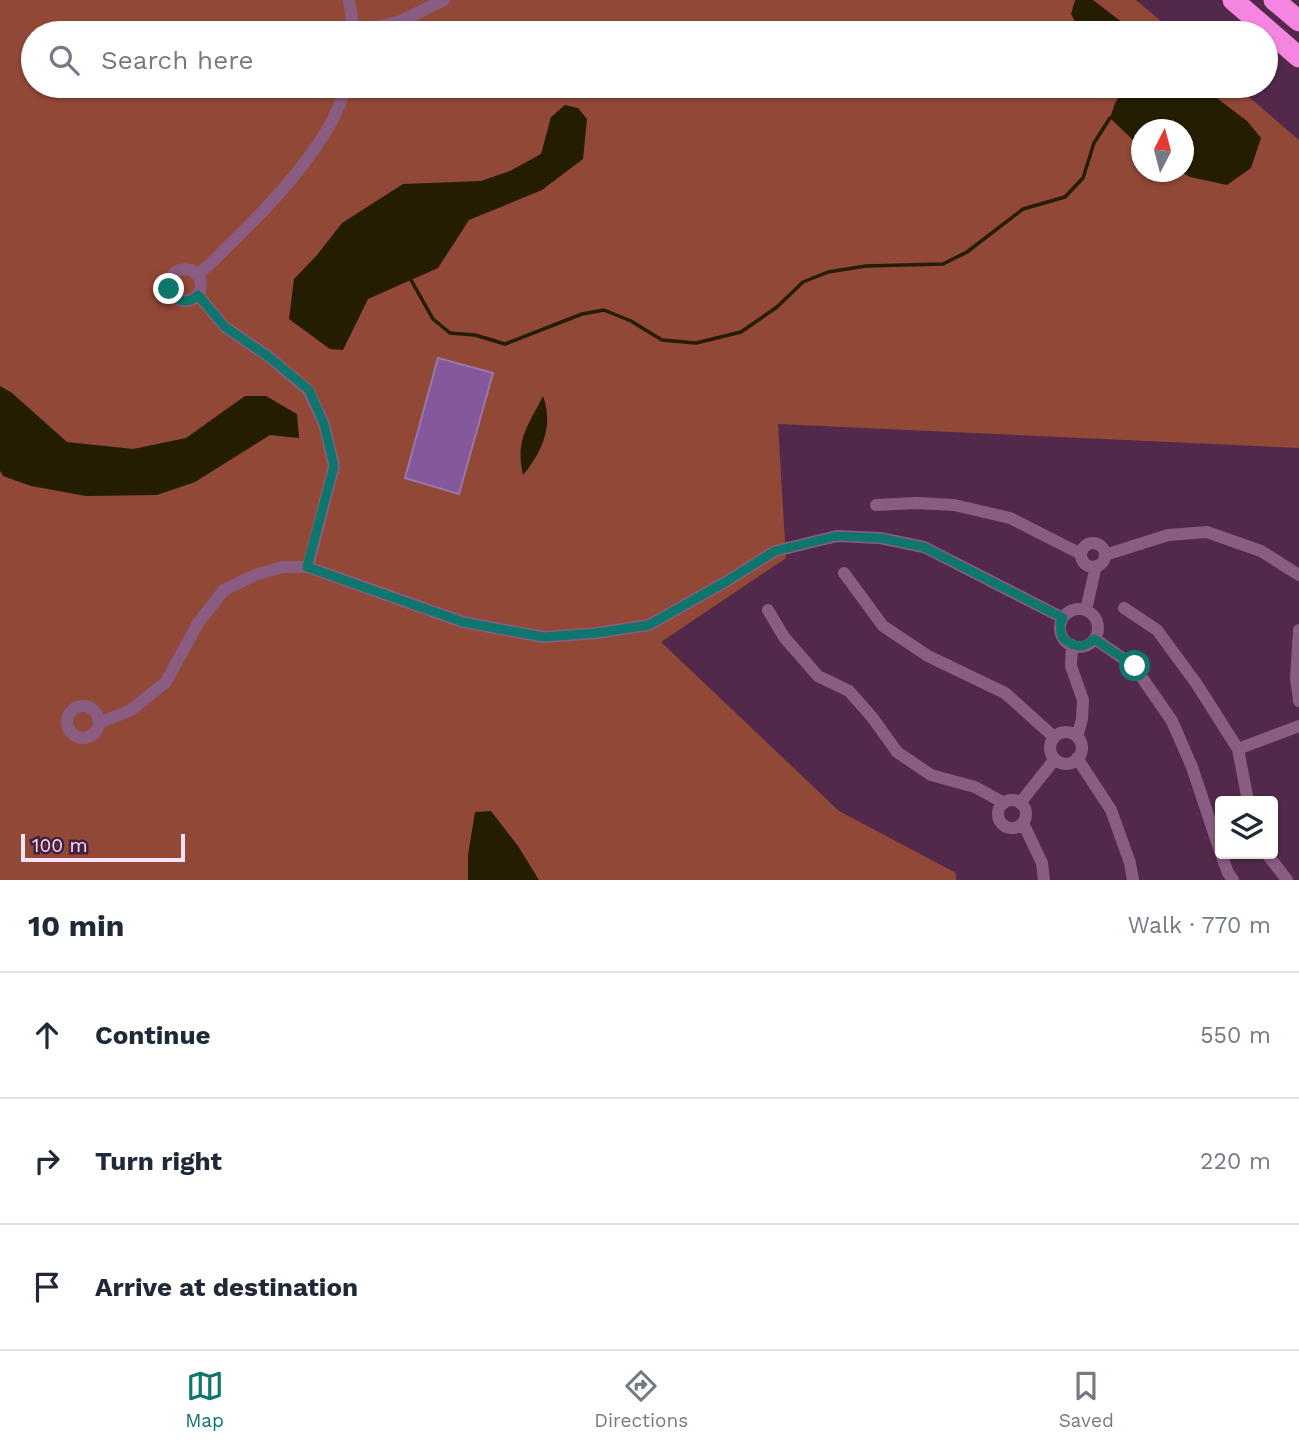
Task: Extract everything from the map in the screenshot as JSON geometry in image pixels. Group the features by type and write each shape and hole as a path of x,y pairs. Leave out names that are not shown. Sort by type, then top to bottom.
{"highway":[{"path":"1233,0 1257,21"},
{"path":"1275,0 1299,21"},
{"path":"1278,39 1299,57"}],"street":[{"path":"349,0 352,21"},
{"path":"401,21 444,0"},
{"path":"197,274 273,202 321,139 343,98"},
{"path":"183,269 197,274 202,284 198,295 190,301 179,300 171,293 169,283 173,274 183,269"},
{"path":"198,295 225,327 269,357 309,390 324,424 334,466 307,567"},
{"path":"876,505 954,505 1010,518 1080,555 1085,564 1096,566"},
{"path":"1105,555 1168,536 1207,532 1261,551 1299,575"},
{"path":"99,723 131,709 166,682 198,623 224,590 255,575 282,567 307,567 463,622 543,637 649,625 775,551 837,536 880,538 924,547 1063,618"},
{"path":"1080,555 1084,547 1091,543 1099,544 1105,555"},
{"path":"1086,610 1096,566 1102,562 1105,555"},
{"path":"844,573 883,626 928,656 1005,693 1054,737"},
{"path":"1124,608 1157,630 1195,683 1238,749 1247,796"},
{"path":"768,610 784,636 818,676 849,691 897,752 931,775 975,787 1004,803"},
{"path":"1086,610 1097,622 1094,639 1085,646 1072,645 1062,637 1060,624 1070,611 1086,610"},
{"path":"1299,629 1296,678 1299,701"},
{"path":"1094,639 1135,666 1172,720 1192,767 1215,834"},
{"path":"1072,645 1071,666 1083,700 1077,737 1082,750 1077,758 1063,764 1055,759 1050,746 1054,737 1068,732 1077,737"},
{"path":"1238,749 1299,726"},
{"path":"1077,758 1111,810 1130,863 1133,880"},
{"path":"1020,803 1055,759"},
{"path":"1012,800 1020,803 1026,815 1023,823 1015,828 1002,823 999,810 1004,803 1012,800"},
{"path":"1023,823 1042,863 1044,880"},
{"path":"1223,859 1233,880"},
{"path":"1271,859 1287,880"}],"shaded area":[{"path":"0,0 1136,0 1161,21 21,21 21,98 1250,98 1299,140 1299,448 778,424 786,558 661,642 839,811 956,873 956,880 0,880"},
{"path":"1075,0 1093,0 1120,21 1075,21 1071,14"},
{"path":"1118,98 1217,98 1247,121 1261,138 1251,168 1227,185 1194,178 1194,119 1131,119 1131,138 1110,118"},
{"path":"565,105 578,108 587,119 583,159 542,190 469,220 438,268 368,299 343,350 330,349 289,319 294,279 342,223 403,184 481,181 510,171 541,154 551,117"},
{"path":"0,386 12,393 67,442 133,449 186,438 245,396 266,396 297,414 299,438 270,435 195,482 157,495 86,496 31,486 3,476 0,471"},
{"path":"543,396 547,428 541,448 523,475 521,452 524,434"},
{"path":"491,811 518,846 539,880 468,880 468,855 475,812"}],"building":[{"path":"438,358 493,373 459,494 405,478"}],"waterway":[{"path":"411,280 433,319 450,333 475,335 505,344 582,314 604,310 631,321 662,340 696,343 741,332 777,307 803,282 828,272 866,266 943,264 967,252 1023,209 1065,197 1083,178 1094,143 1110,118"}],"route":[{"path":"169,289 179,300 190,301 198,295 225,327 269,357 309,390 324,424 334,466 307,567 463,622 543,637 649,625 775,551 837,536 880,538 924,547 1063,618 1060,624 1062,637 1072,645 1085,646 1094,639 1135,666"}]}
